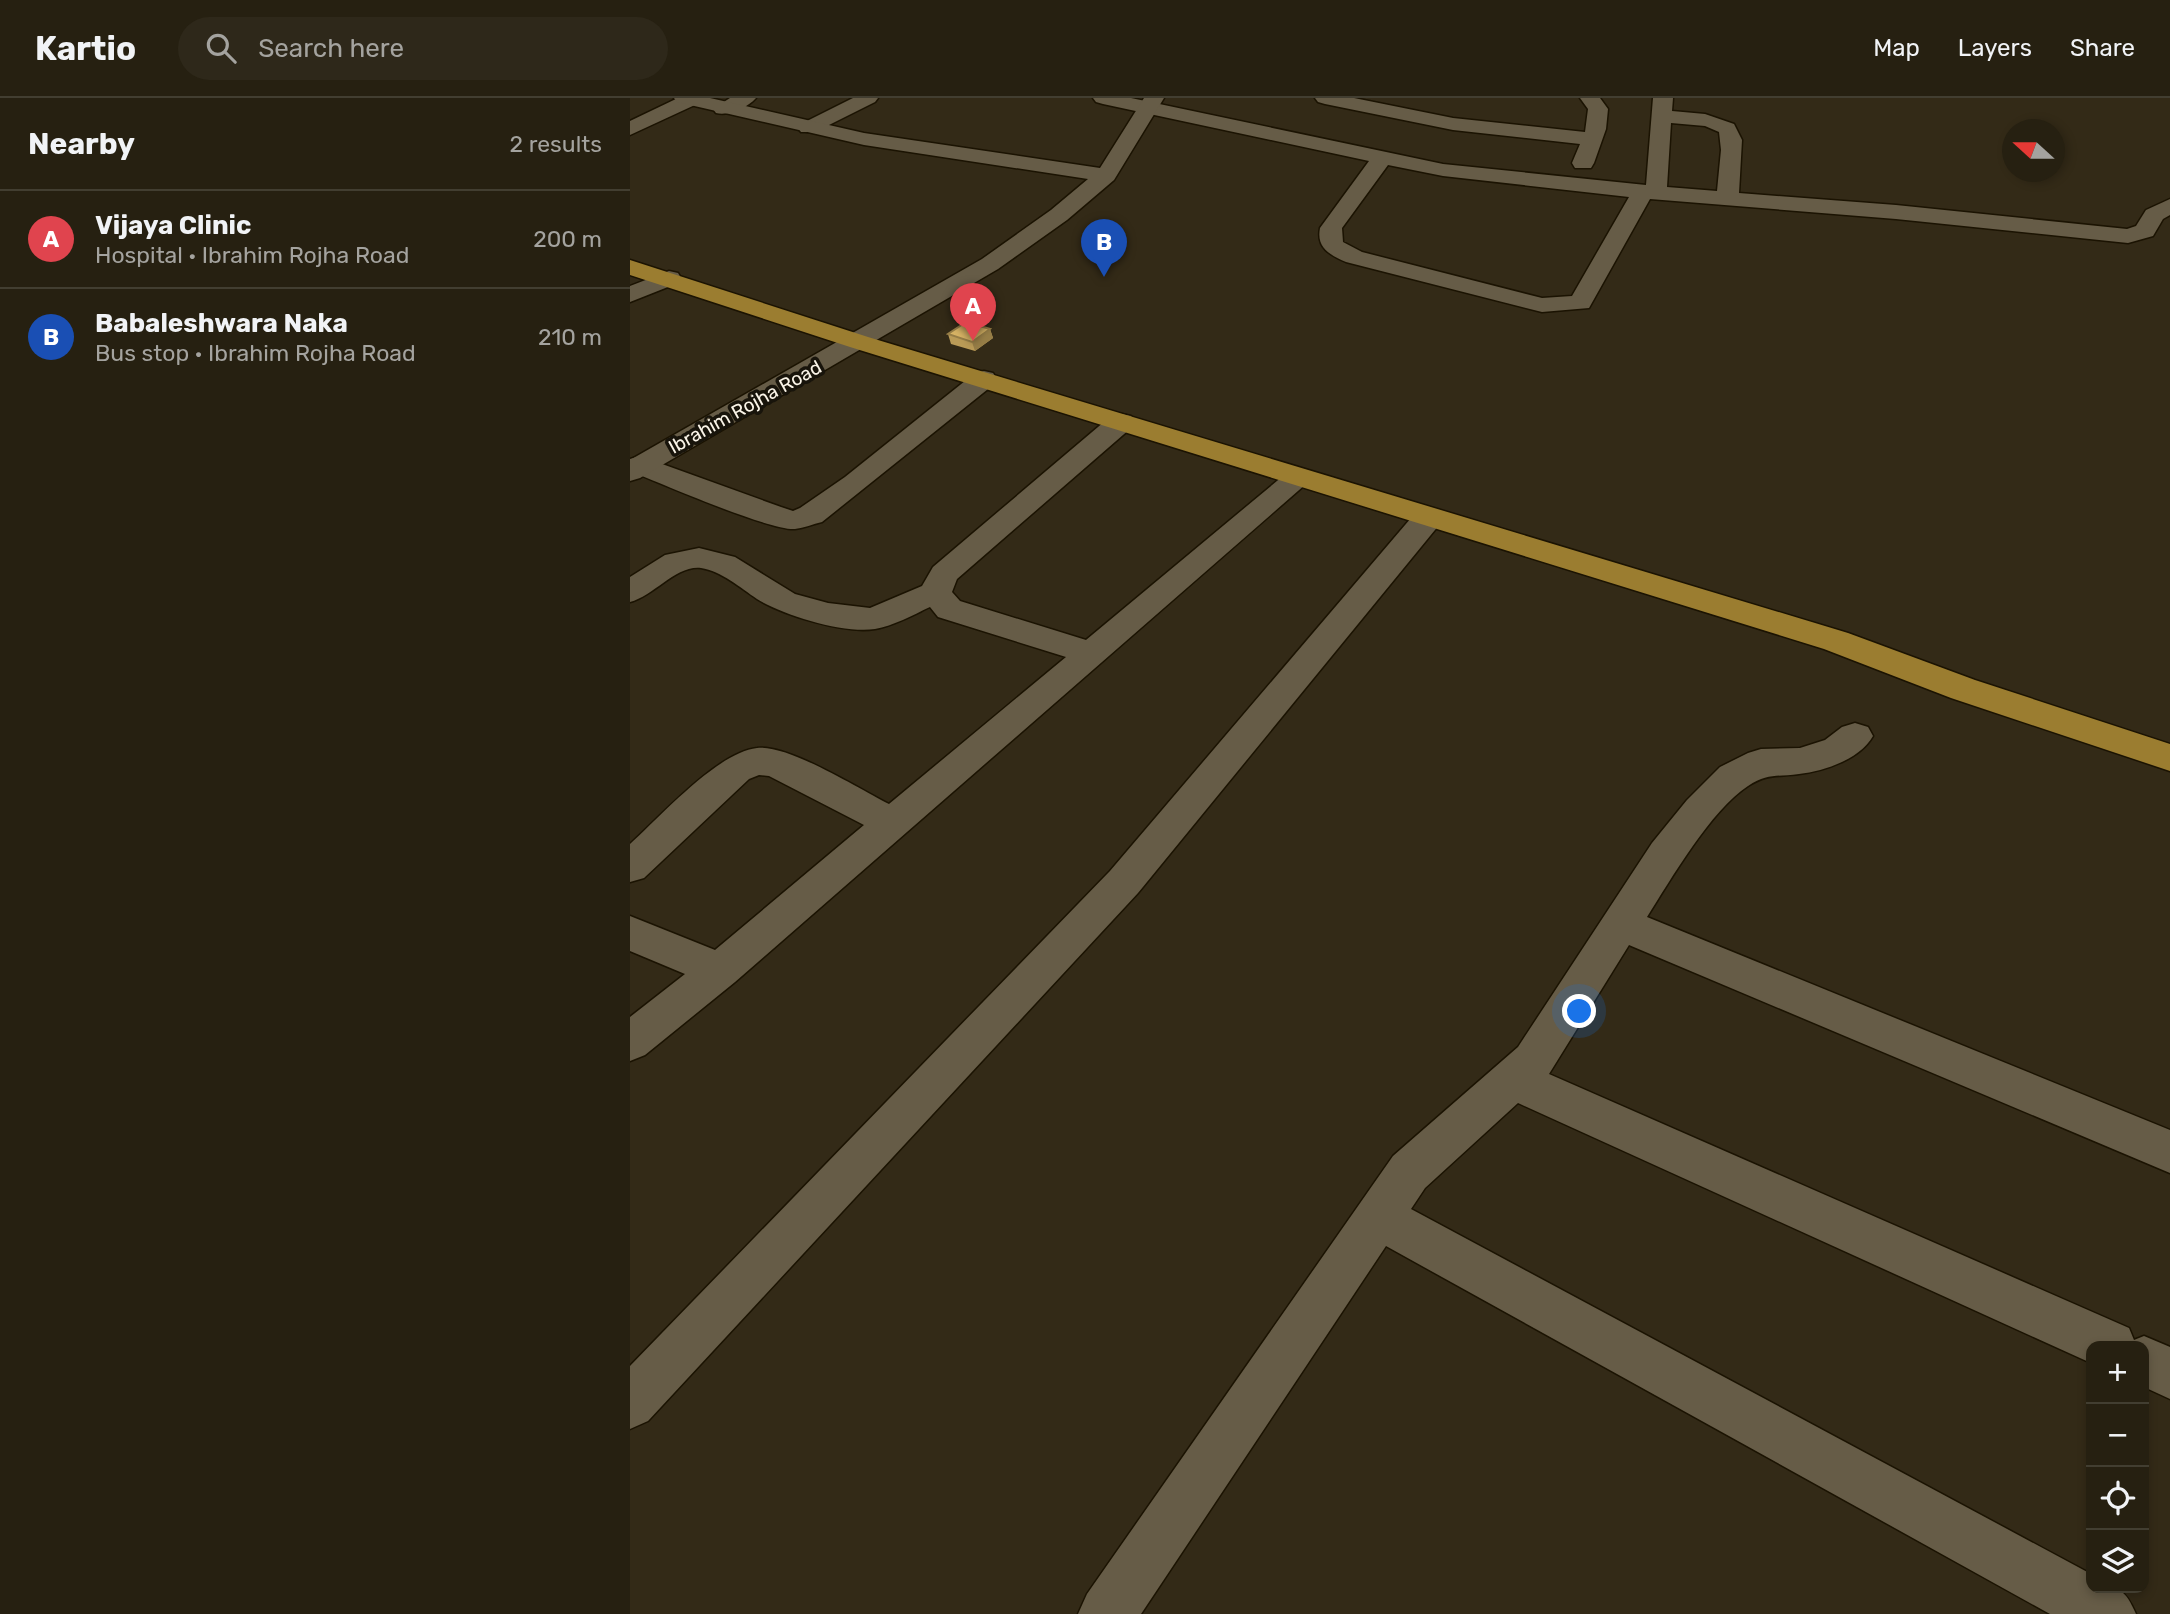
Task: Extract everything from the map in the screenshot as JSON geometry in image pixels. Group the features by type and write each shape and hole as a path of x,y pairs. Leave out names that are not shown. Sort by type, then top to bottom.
{"main road":[{"path":"630,267 859,342 1836,641 1963,689 2170,758"}],"street":[{"path":"723,109 746,98"},
{"path":"808,128 869,98"},
{"path":"1103,98 1152,103 1443,170 1650,192 2128,236 2145,231 2154,215 2170,206"},
{"path":"1325,98 1453,124 1592,139"},
{"path":"1389,113 1408,98"},
{"path":"1574,184 1592,139 1598,109 1590,98"},
{"path":"630,129 687,99 808,128 1106,175"},
{"name":"Ibrahim Rojha Road","path":"635,468 859,342 990,264 1059,215 1106,175 1152,103"},
{"path":"1382,158 1331,228 1328,238 1334,248 1354,257 1542,306 1580,303 1650,192 1663,107 1726,127 1731,134 1727,198"},
{"path":"630,295 669,278"},
{"path":"635,468 793,520 811,515 855,483 984,379"},
{"path":"630,592 676,562 699,558 723,564 784,601 826,614 873,620 935,593 944,574 1121,422"},
{"path":"630,1042 720,970 1298,477"},
{"path":"630,1403 1124,882 1428,518"},
{"path":"935,593 949,609 1092,653"},
{"path":"1107,1614 1409,1172 1533,1061 1666,854 1700,810 1733,777 1762,762 1800,761 1838,749 1855,736"},
{"path":"630,867 736,769 757,761 775,763 892,823"},
{"path":"1621,924 2170,1152"},
{"path":"630,933 720,970"},
{"path":"1512,1079 2099,1341"},
{"path":"1378,1216 2107,1614"},
{"path":"2149,1363 2170,1373"}],"building":[{"path":"966,322 990,329 972,342 948,334"}],"place":[{"name":"Babaleshwara Naka","path":"1104,277"},
{"name":"Vijaya Clinic","path":"973,341"}]}
